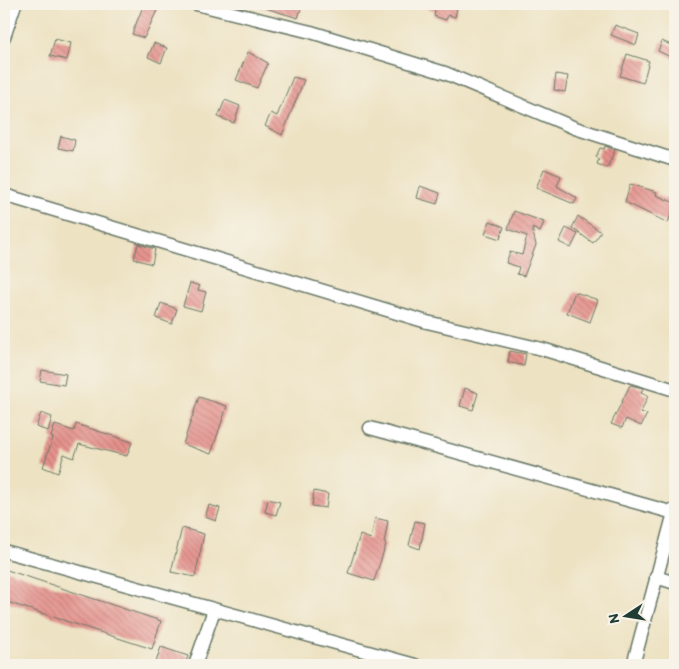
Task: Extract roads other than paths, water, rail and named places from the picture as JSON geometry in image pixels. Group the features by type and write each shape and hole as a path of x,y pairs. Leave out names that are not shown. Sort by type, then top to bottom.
{"street":[{"path":"4,37 15,4"},
{"path":"196,4 311,32 445,73 575,128 675,160"},
{"path":"4,195 427,322 542,349 675,390"},
{"path":"370,428 675,511 633,665"},
{"path":"4,551 415,665"},
{"path":"656,577 675,583"},
{"path":"195,665 214,610"}]}
